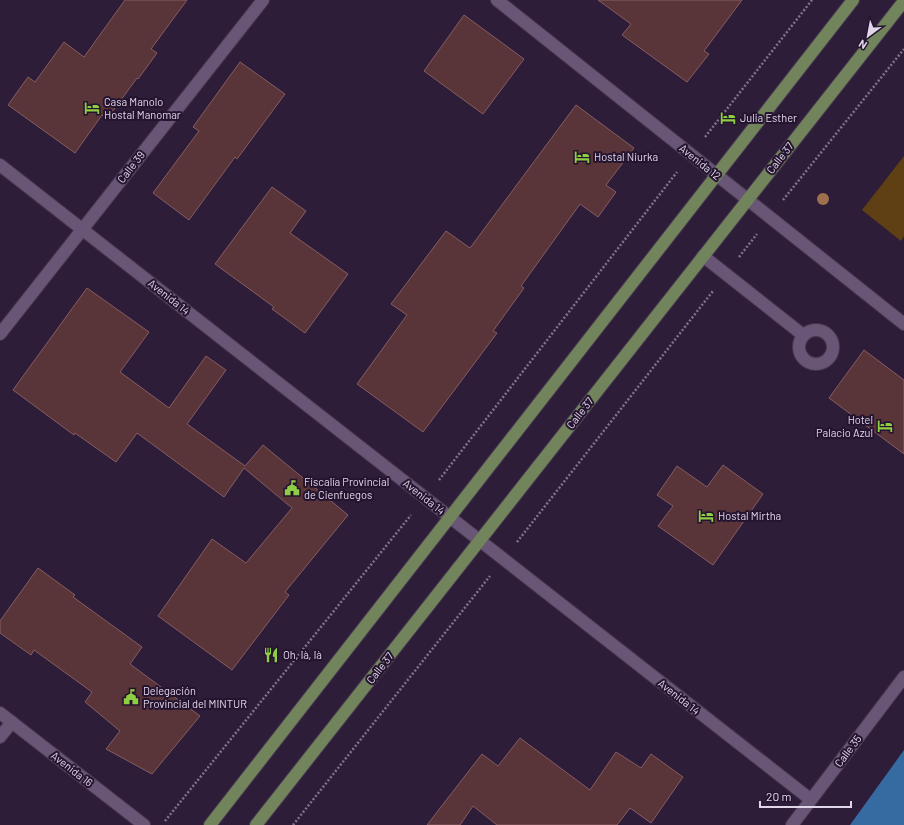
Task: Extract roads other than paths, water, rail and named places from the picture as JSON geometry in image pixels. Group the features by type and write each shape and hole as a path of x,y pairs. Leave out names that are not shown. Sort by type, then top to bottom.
{"main road":[{"path":"210,825 853,0"},
{"name":"Calle 37","path":"256,825 904,1"}],"street":[{"name":"Calle 39","path":"0,334 263,0"},
{"name":"Avenida 12","path":"497,0 904,324"},
{"name":"Avenida 14","path":"0,165 810,799"},
{"path":"703,256 803,335"},
{"name":"Calle 35","path":"792,825 810,799 904,677"},
{"name":"Avenida 16","path":"0,713 139,824"},
{"path":"0,737 12,722"}],"water":[{"path":"904,750 904,825 850,825"}],"place":[{"name":"Casa Manolo Hostal Manomar","path":"92,108"},
{"name":"Julia Esther","path":"728,118"},
{"name":"Hostal Niurka","path":"582,157"},
{"name":"Hotel Palacio Azul","path":"885,426"},
{"name":"Fiscalía Provincial de Cienfuegos","path":"292,488"},
{"name":"Hostal Mirtha","path":"706,516"},
{"name":"Oh, là, là","path":"271,655"},
{"name":"Delegación Provincial del MINTUR","path":"131,697"}]}
